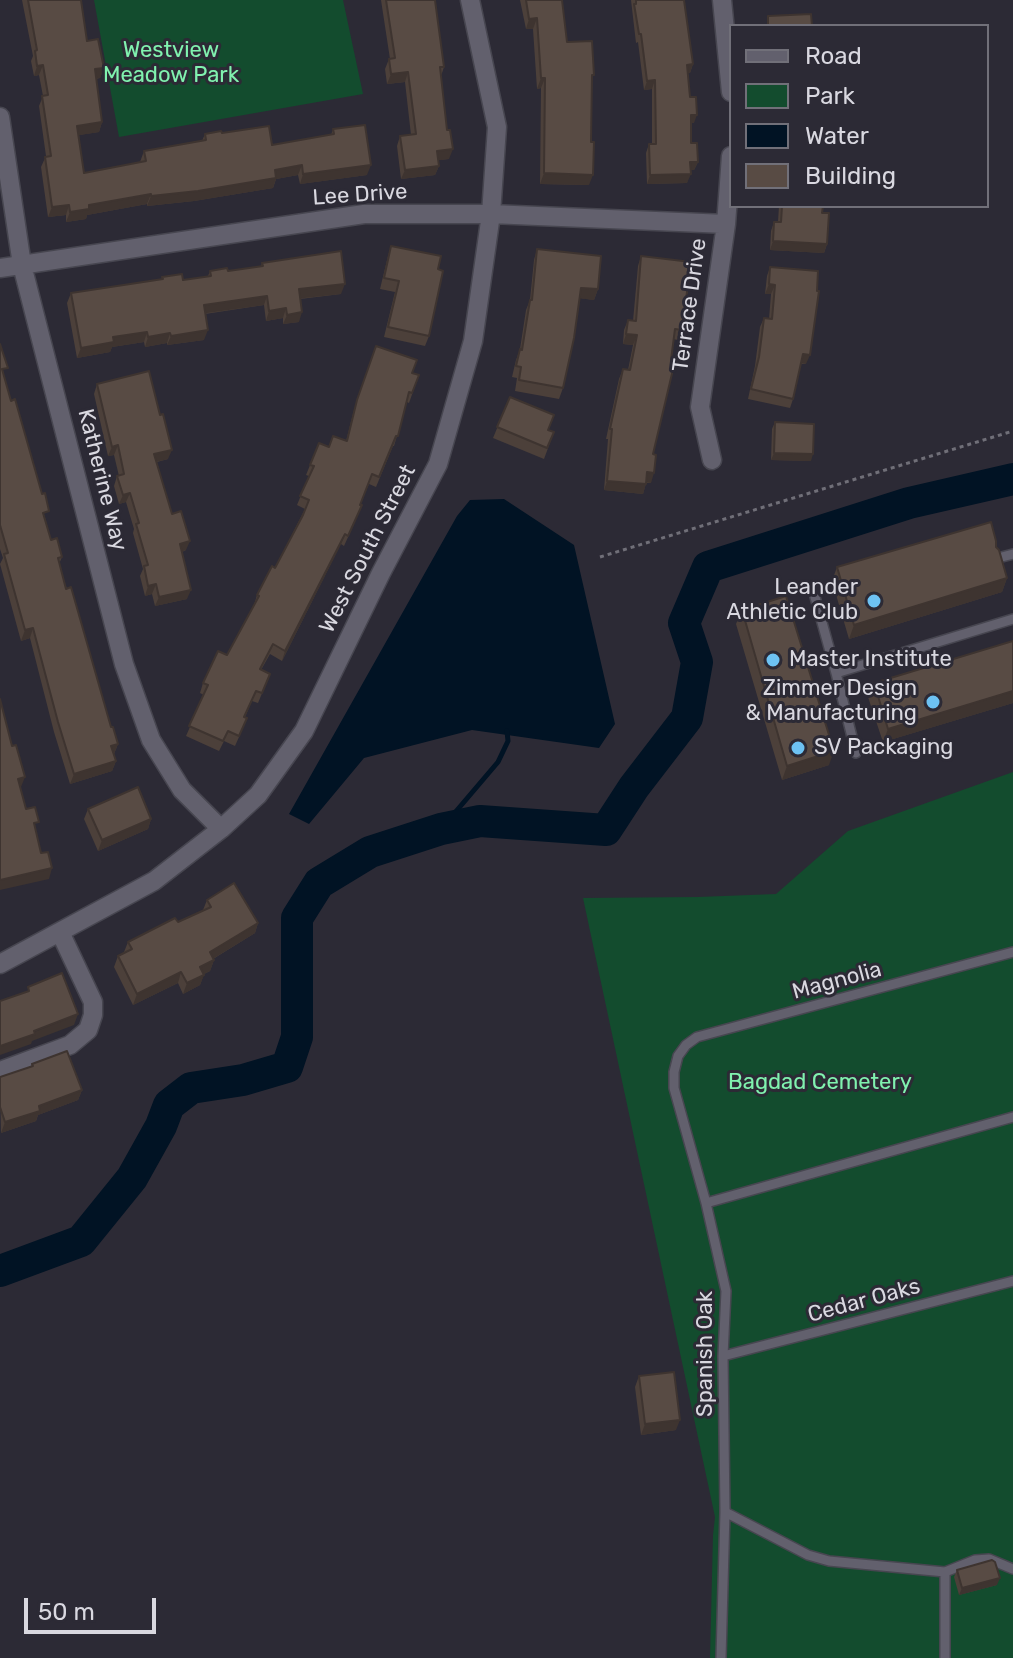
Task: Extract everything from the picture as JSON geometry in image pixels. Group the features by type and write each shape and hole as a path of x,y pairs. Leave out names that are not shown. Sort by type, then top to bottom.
{"street":[{"name":"West South Street","path":"0,964 154,881 221,829 258,795 304,731 438,464 473,341 491,214 497,127 470,0"},
{"path":"722,0 729,72"},
{"name":"Katherine Way","path":"0,117 22,265 124,664 151,740 182,790 221,829"},
{"name":"Terrace Drive","path":"712,460 700,407 729,183"},
{"name":"Lee Drive","path":"0,268 364,214 491,214 726,224"},
{"path":"0,1071 70,1045 88,1030 93,1002 60,932"}],"lane":[{"path":"998,558 1013,554"},
{"path":"815,597 856,753"},
{"path":"836,673 1013,619"},
{"name":"Magnolia","path":"678,1056 697,1037 1013,952"},
{"name":"Spanish Oak","path":"678,1056 674,1088 706,1203 726,1291 721,1658"},
{"path":"706,1203 1013,1117"},
{"name":"Cedar Oaks","path":"723,1356 1013,1281"},
{"path":"725,1512 808,1555 829,1561 945,1572 975,1560 989,1559 1013,1569"},
{"path":"945,1572 945,1658"}],"path":[{"path":"600,557 1013,431"}],"green space":[{"name":"Westview Meadow Park","path":"94,0 343,0 363,94 119,137"},
{"name":"Bagdad Cemetery","path":"1013,772 1013,1658 710,1658 715,1517 583,898 776,894 848,831"}],"water":[{"path":"504,499 574,545 615,724 599,748 472,730 364,758 309,824 289,814 457,516 470,500"}],"building":[{"path":"28,0 81,0 87,41 98,39 104,68 95,69 102,122 77,126 84,173 146,161 144,151 206,140 205,134 269,126 272,145 334,134 333,129 365,125 371,165 303,174 302,165 275,170 276,178 198,191 151,194 89,205 89,209 70,212 69,205 52,207 45,157 51,156 42,96 48,95 43,65 37,66"},
{"path":"386,0 435,0 444,67 440,67 447,130 450,130 453,149 437,151 439,166 405,170 400,136 416,134 408,72 391,74 389,59 395,58"},
{"path":"526,0 562,0 567,42 592,41 593,175 544,173 545,78 541,78 537,18 529,19"},
{"path":"636,0 684,0 693,64 687,65 690,97 696,97 697,115 691,115 691,143 697,143 698,162 690,162 691,174 650,175 649,144 656,144 655,80 647,81 634,4"},
{"path":"811,14 812,24 768,24 768,16"},
{"path":"782,208 823,208 822,213 829,213 827,244 773,241 774,222 781,222"},
{"path":"391,246 441,256 438,269 443,271 429,336 388,327 399,281 384,278"},
{"path":"537,249 601,256 598,289 581,288 563,388 519,380 521,367 516,366 532,300"},
{"path":"341,251 345,284 299,289 302,312 287,315 286,308 269,311 267,296 204,305 208,330 148,337 147,332 113,337 114,342 81,348 71,293 182,274 183,280 211,276 210,271 263,266 262,263"},
{"path":"641,256 691,262 682,330 675,329 671,360 675,361 653,454 656,455 654,473 647,472 646,484 607,481 610,429 623,369 630,370 637,335 626,334 628,320 636,321"},
{"path":"770,267 818,271 819,291 810,355 803,354 793,399 751,389 764,318 772,319 775,285 769,284"},
{"path":"0,344 8,368 2,369 11,401 15,399 42,494 45,493 49,511 43,513 51,540 57,538 62,557 58,558 66,589 71,587 118,744 111,746 116,761 74,774 33,628 25,630 4,554 8,553 0,525"},
{"path":"376,346 417,360 412,373 419,375 412,393 409,392 398,436 379,477 372,474 348,536 345,534 285,651 273,644 260,669 270,674 262,693 256,691 239,736 228,731 223,741 189,726 208,685 203,683 218,651 227,655 272,566 275,568 303,515 309,500 300,496 314,466 310,465 319,443 329,447 333,436 347,441 357,400"},
{"path":"149,371 172,450 154,454 172,514 181,511 190,541 180,544 191,590 159,597 156,584 148,586 144,566 148,565 136,524 139,523 130,493 123,495 117,476 124,474 118,445 112,447 97,384"},
{"path":"510,397 554,415 548,430 554,432 547,448 497,427"},
{"path":"775,422 814,424 813,454 774,453"},
{"path":"991,522 1007,578 854,625 837,567"},
{"path":"786,596 834,751 787,766 742,610"},
{"path":"1013,641 1013,691 888,729 874,683"},
{"path":"0,699 12,746 16,745 25,777 18,779 26,809 35,807 39,822 34,823 41,853 48,852 52,868 0,880"},
{"path":"138,787 151,819 102,840 88,809"},
{"path":"234,883 258,923 210,952 214,960 200,967 204,975 187,983 181,972 137,994 118,956 132,949 128,942 175,918 178,922 211,907 207,900"},
{"path":"62,973 78,1014 0,1046 0,1001 29,991 28,987"},
{"path":"67,1051 82,1090 39,1106 40,1111 5,1122 0,1107 0,1077"},
{"path":"674,1372 680,1420 645,1424 639,1376"},
{"path":"992,1560 1000,1578 962,1588 957,1570"}],"waterway":[{"path":"0,1271 81,1241 132,1178 169,1105 191,1088 243,1080 287,1067 297,1037 297,918 319,883 370,852 441,829 480,821 606,830 634,787 687,718 697,662 684,623 708,567 909,503 1013,479"},
{"path":"441,829 498,762 508,741 507,731"}],"place":[{"name":"Leander Athletic Club","path":"874,601"},
{"name":"Master Institute","path":"773,660"},
{"name":"Zimmer Design & Manufacturing","path":"933,702"},
{"name":"SV Packaging","path":"798,748"}]}
